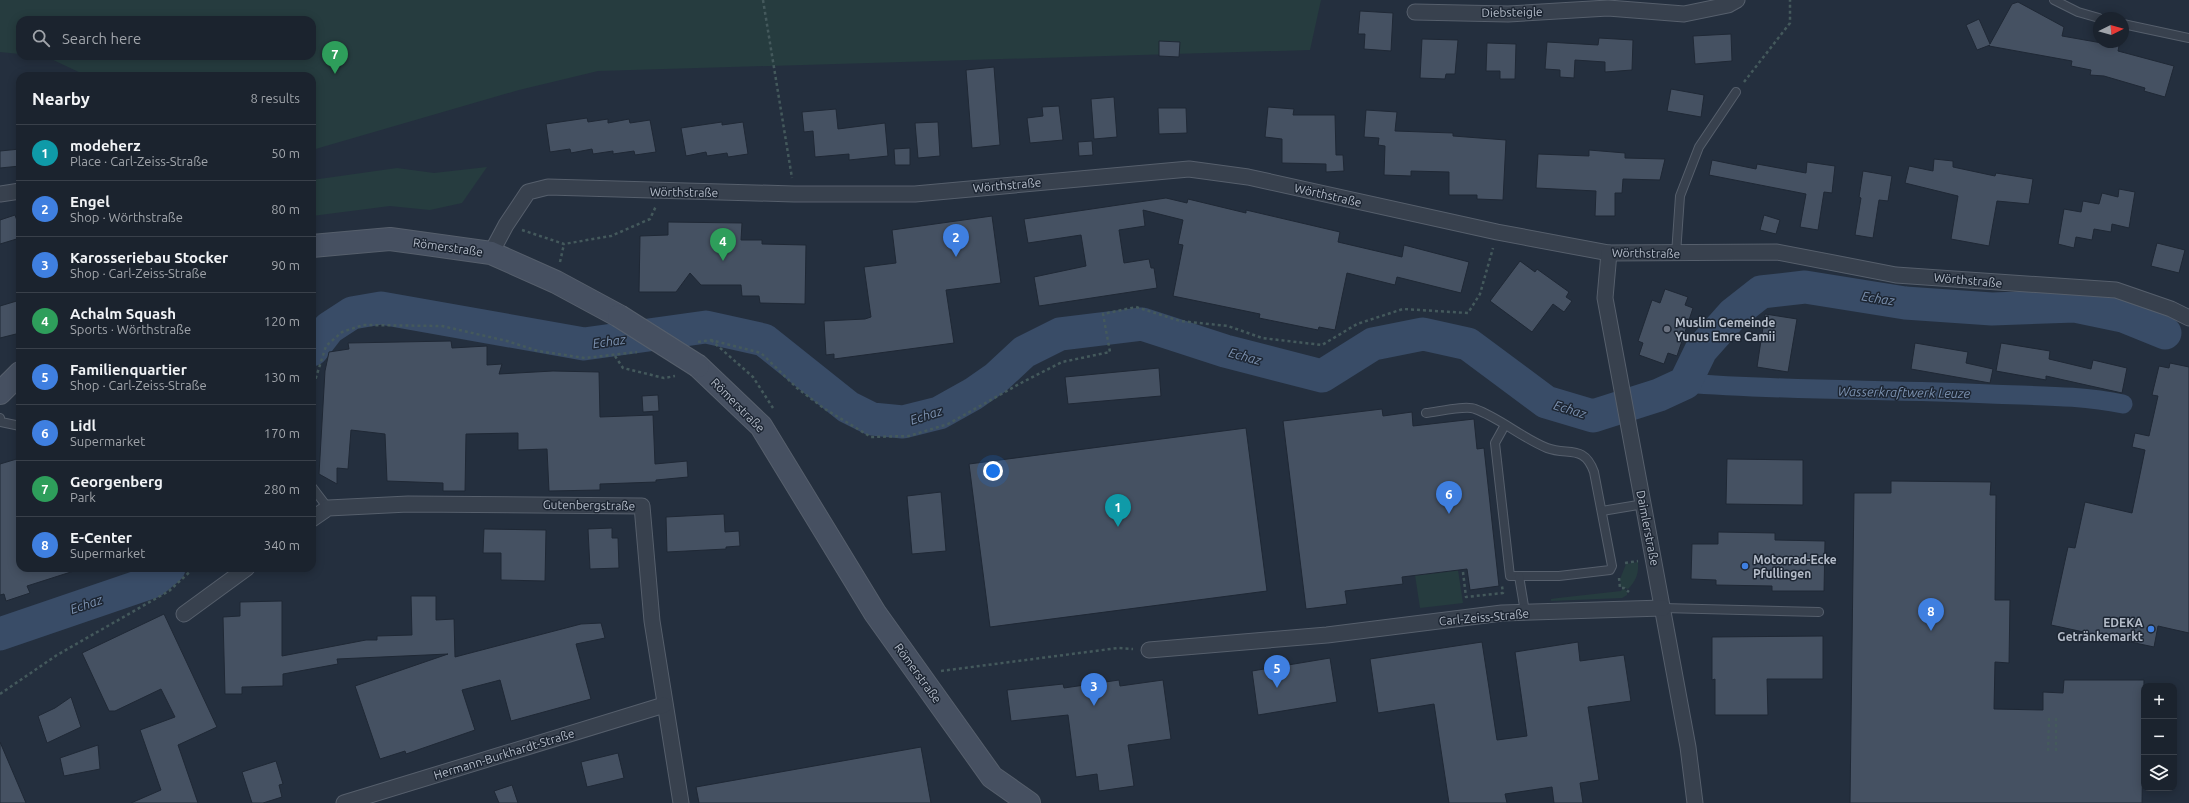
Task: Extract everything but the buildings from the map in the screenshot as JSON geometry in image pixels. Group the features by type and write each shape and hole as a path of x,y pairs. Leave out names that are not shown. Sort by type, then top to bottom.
{"main road":[{"name":"Römerstraße","path":"316,246 390,239 491,252 556,282 619,316 761,426 875,613 992,777 1029,803"},
{"path":"0,393 16,377"}],"street":[{"name":"Diebsteigle","path":"1415,12 1508,14 1606,4 1684,14 1728,4 1737,0"},
{"name":"Wörthstraße","path":"491,252 506,225 528,192 548,187 794,194 915,194 1189,169 1248,177 1497,232 1609,253 1676,254 1777,252 1896,275 2116,290 2171,309 2189,318"},
{"path":"0,194 16,192"},
{"name":"Daimlerstraße","path":"1609,253 1605,298 1688,747 1695,803"},
{"name":"Gutenbergstraße","path":"328,508 408,504 642,506 652,621 664,705 682,803"},
{"path":"316,517 328,508"},
{"path":"184,614 242,572"},
{"name":"Carl-Zeiss-Straße","path":"1149,650 1327,635 1502,613 1663,608"},
{"name":"Hermann-Burkhardt-Straße","path":"344,803 664,705"}],"lane":[{"path":"2054,0 2078,12 2093,16"},
{"path":"2129,25 2189,38"},
{"path":"1676,254 1680,196 1700,147 1736,92"},
{"path":"1426,413 1473,408 1554,451 1579,453 1586,457 1594,472 1612,566 1610,570 1559,576 1515,576"},
{"path":"0,421 16,425"},
{"path":"1505,425 1495,443 1515,576 1525,612"},
{"path":"316,492 328,508"},
{"path":"1602,511 1644,504"},
{"name":"Carl-Zeiss-Straße","path":"1663,608 1819,612"}],"path":[{"path":"763,0 794,194"},
{"path":"1736,92 1790,23 1790,0"},
{"path":"506,225 564,244 611,236 650,219 663,191"},
{"path":"696,342 711,340 761,353 797,388 825,409 871,437 909,436 948,424 1021,382 1062,362 1110,352 1103,314 1136,307 1180,321 1228,326 1262,338 1322,344 1357,324 1403,309 1468,313 1480,294 1497,232"},
{"path":"316,377 326,346 342,332 363,325 442,326 507,341 538,351 585,358 615,356 645,351"},
{"path":"711,340 753,377 774,409"},
{"path":"615,356 622,368 664,378 689,371"},
{"path":"1612,566 1654,558"},
{"path":"0,694 57,655 169,591 190,572"},
{"path":"1463,572 1466,597 1502,593 1501,578 1515,576"},
{"path":"920,676 940,671 1118,648 1149,650"},
{"path":"2048,751 2049,718"},
{"path":"2056,718 2056,751"}],"green space":[{"path":"0,0 1321,0 1310,50 598,71 519,90 316,149 316,72 79,72 53,60 316,60 316,16 16,16 16,54 0,52"},
{"path":"487,167 462,203 430,210 390,206 316,215 316,179 397,168 434,173"},
{"path":"1638,562 1638,570 1633,583 1628,589 1621,587 1620,579 1626,564"},
{"path":"1458,570 1463,603 1420,608 1415,575"},
{"path":"1623,588 1627,591 1627,595 1622,598 1551,601 1551,599 1558,598 1621,591"}],"waterway":[{"name":"Echaz","path":"316,345 329,328 352,313 381,308 584,344 706,327 764,340 848,407 872,419 903,422 939,413 973,394 996,378 1024,352 1060,334 1142,324 1225,351 1322,376 1373,344 1423,334 1468,344 1546,402 1593,416 1659,395 1685,383 1701,350 1733,314 1761,292 1805,287 1905,303 1992,309 2075,306 2123,316 2165,333"},
{"name":"Wasserkraftwerk Leuze","path":"1685,383 1723,386 2057,396 2123,404"},
{"name":"Echaz","path":"0,634 152,582 164,572"}],"place":[{"name":"Georgenberg","path":"335,74"},
{"name":"Engel","path":"956,257"},
{"name":"Achalm Squash","path":"723,261"},
{"name":"Muslim Gemeinde Yunus Emre Camii","path":"1667,329"},
{"name":"Lidl","path":"1449,514"},
{"name":"modeherz","path":"1118,527"},
{"name":"Motorrad-Ecke Pfullingen","path":"1745,566"},
{"name":"EDEKA Getränkemarkt","path":"2151,629"},
{"name":"E-Center","path":"1931,631"},
{"name":"Familienquartier","path":"1277,688"},
{"name":"Karosseriebau Stocker","path":"1094,706"}]}
